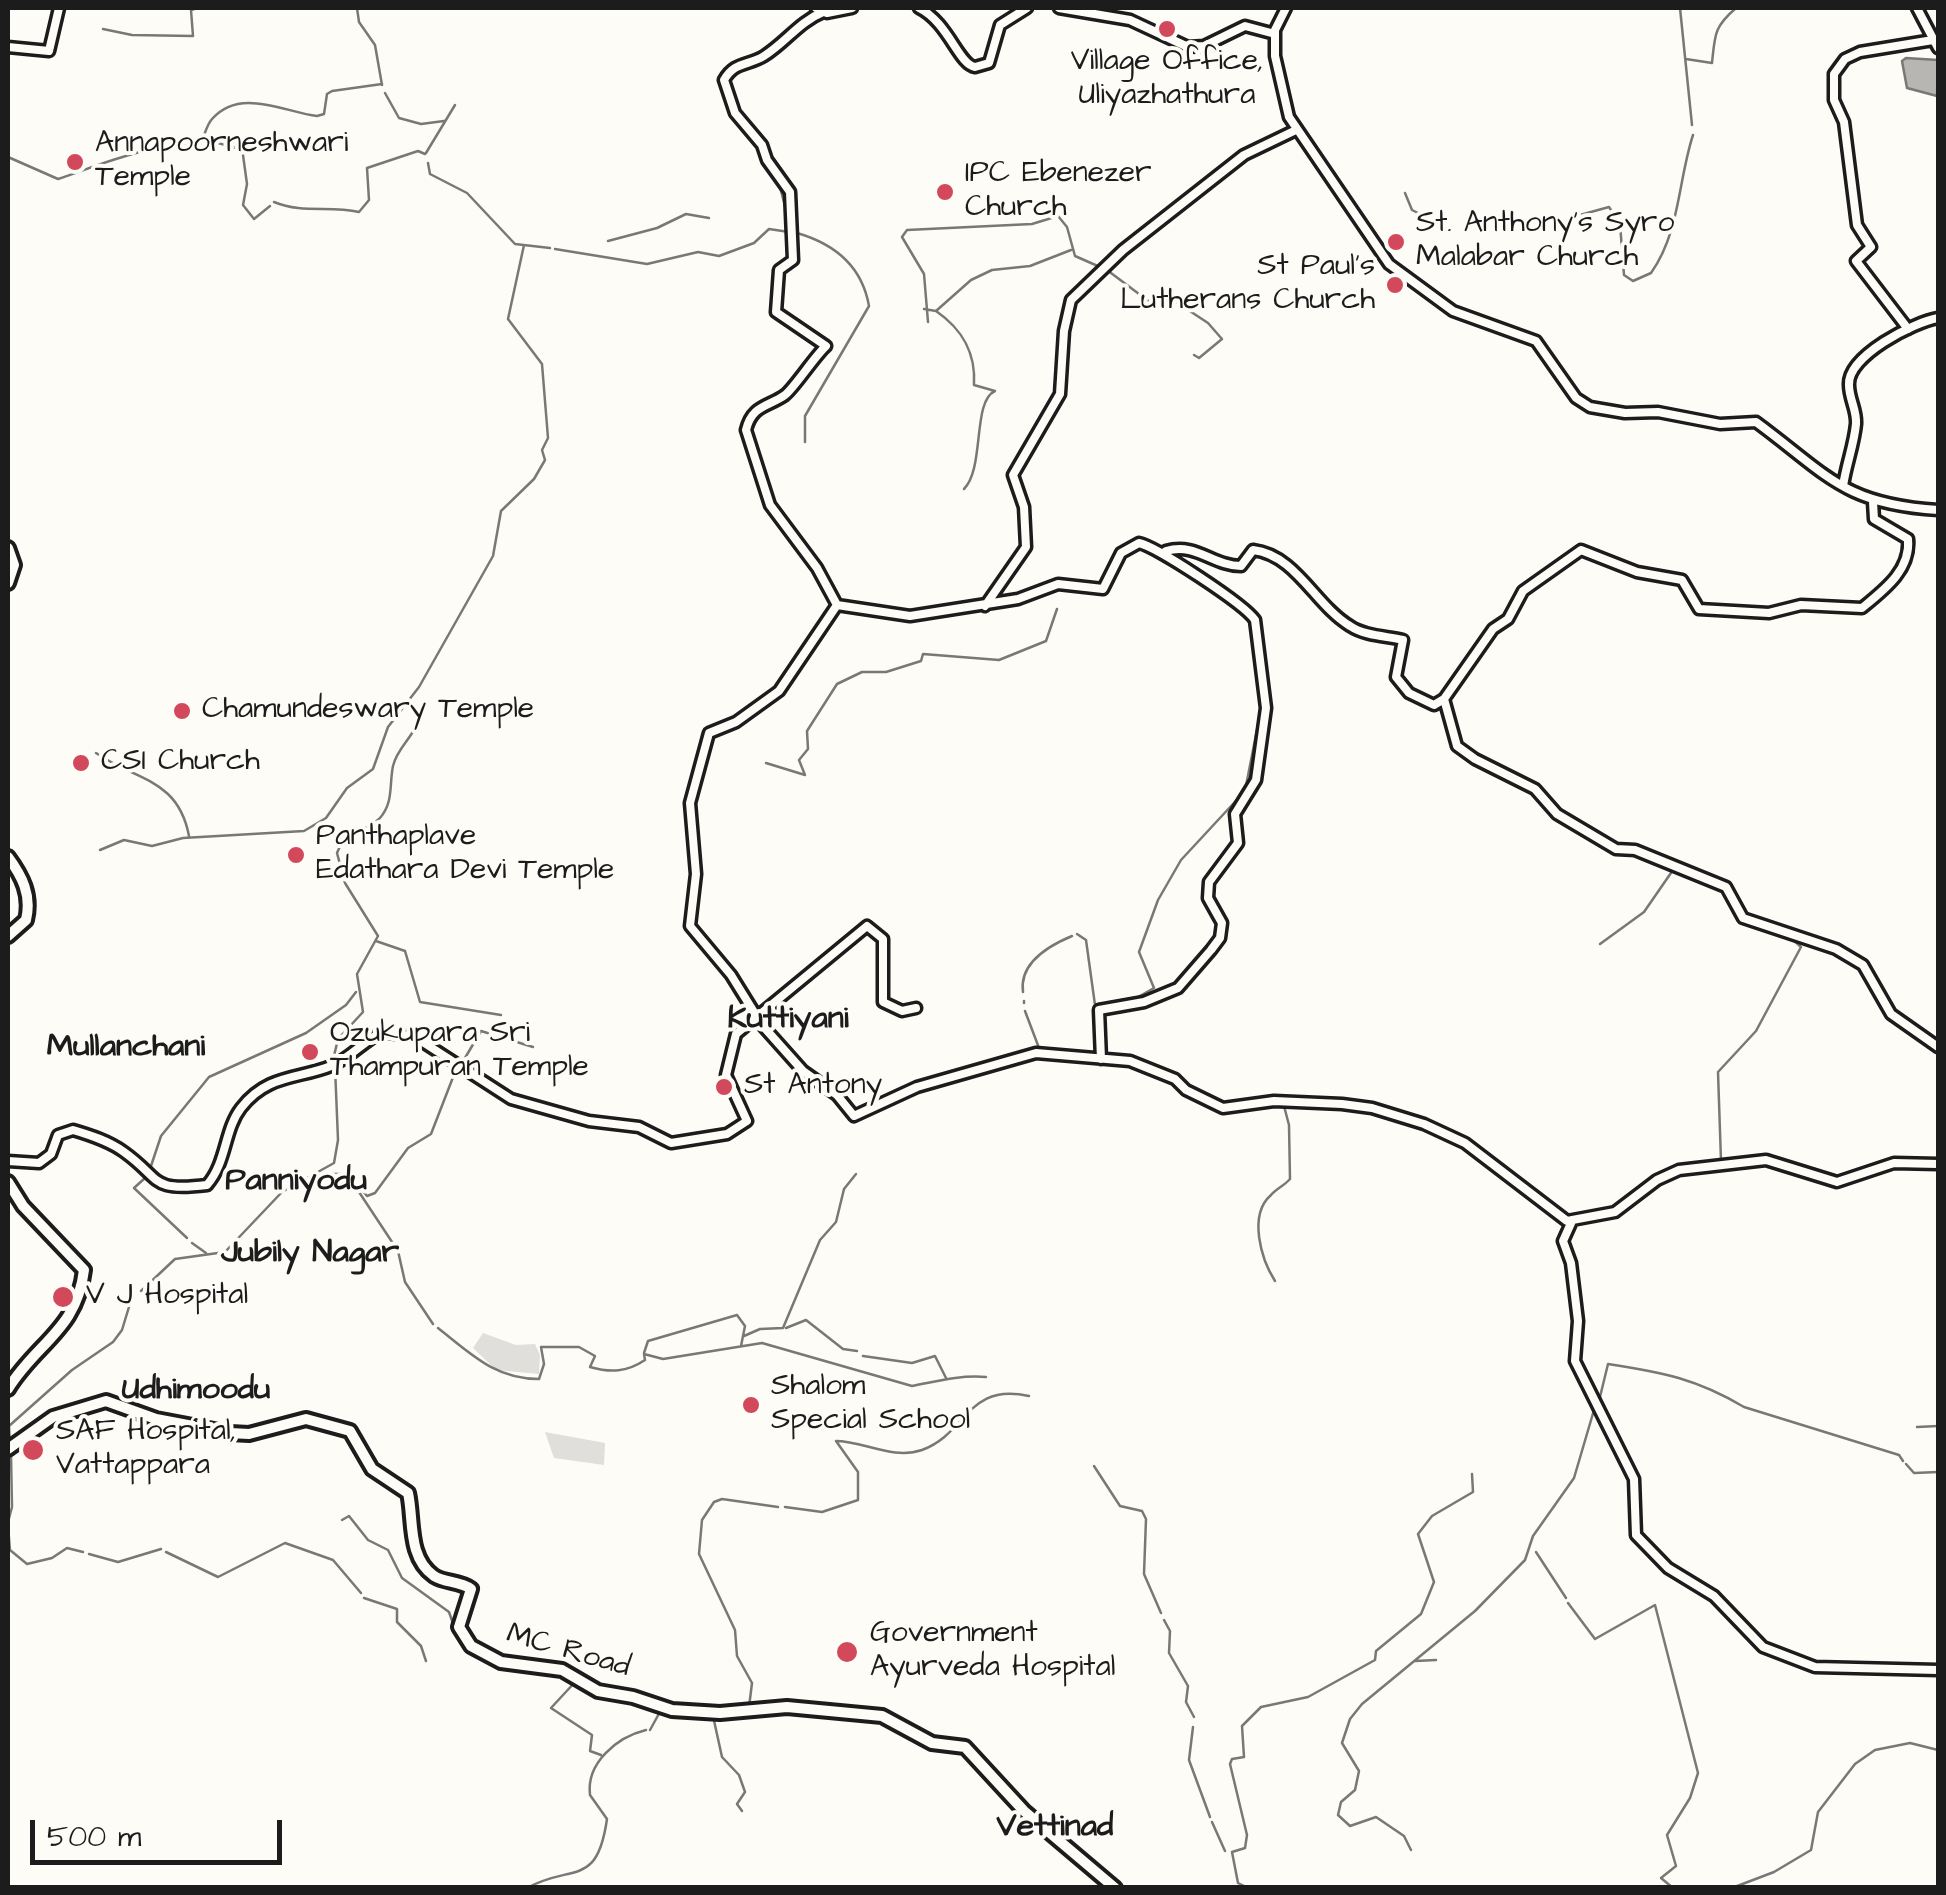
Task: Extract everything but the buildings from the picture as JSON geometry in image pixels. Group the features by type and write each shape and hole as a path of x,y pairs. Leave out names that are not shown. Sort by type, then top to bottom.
{"main road":[{"path":"8,548 14,565 8,583"},
{"path":"8,857 24,885 28,908 26,920 8,936"},
{"path":"8,1182 23,1206 84,1270 67,1324 22,1367 8,1389"},
{"name":"MC Road","path":"8,1448 53,1417 106,1400 156,1419 230,1433 250,1434 306,1419 350,1431 372,1469 408,1492 414,1545 428,1570 436,1577 472,1589 459,1627 464,1640 479,1652 524,1669 569,1672 598,1692 633,1696 672,1710 720,1713 787,1707 895,1720 928,1742 969,1749 1018,1805 1115,1888"}],"street":[{"path":"8,47 49,51 60,8"},
{"path":"852,8 820,10 762,57 732,68 724,84 735,113 762,144 766,160 792,198 792,260 779,271 776,312 826,346 786,394 768,400 749,417 746,430 770,506 817,568 837,605 834,615 780,691 736,722 709,733 690,803 696,874 689,920 755,1015 803,1070 836,1095 854,1116 917,1088 1036,1053 1130,1061 1175,1079 1186,1090 1222,1108 1274,1101 1352,1104 1424,1124 1464,1142 1542,1204 1572,1221 1615,1212 1679,1170 1766,1160 1837,1182 1894,1162 1938,1164"},
{"path":"919,8 946,28 961,60 975,68 989,64 1000,26 1027,8"},
{"path":"1059,8 1130,20 1188,47 1204,46 1245,26 1275,34"},
{"path":"1286,8 1275,34 1279,88 1296,130 1390,264 1453,311 1536,342 1582,403 1600,410 1658,412 1688,421 1756,422 1826,478 1873,502 1938,510"},
{"path":"1908,329 1856,261 1871,246 1857,224 1844,122 1833,84 1841,63 1860,52 1936,44 1918,8"},
{"path":"986,606 1026,546 1024,507 1013,475 1060,394 1064,331 1071,300 1122,250 1244,155 1296,130"},
{"path":"1843,486 1856,425 1848,384 1852,370 1863,357 1908,329 1938,318"},
{"path":"837,605 910,616 986,606 1058,584 1103,589 1127,548 1140,543 1166,551 1192,549 1231,566 1241,566 1253,550 1266,552 1295,572 1346,624 1403,640 1404,649 1396,666 1401,684 1426,703 1438,704 1493,629 1508,619 1523,590 1580,550 1637,572 1682,580 1699,608 1769,613 1801,605 1862,608 1901,570 1909,547 1908,539 1874,518 1873,502"},
{"path":"1101,1059 1099,1010 1144,1002 1178,988 1220,938 1222,923 1209,902 1209,882 1238,842 1234,814 1256,780 1266,708 1260,637 1253,617 1220,591 1180,568 1166,551"},
{"path":"1444,699 1457,746 1535,789 1567,820 1616,848 1635,850 1726,887 1743,918 1836,949 1863,966 1891,1014 1938,1047"},
{"path":"8,1161 39,1163 51,1154 58,1136 72,1130 119,1148 143,1173 164,1185 207,1185 224,1156 234,1120 252,1097 284,1077 333,1065 379,1033 399,1032 415,1037 511,1099 588,1121 639,1127 671,1143 696,1142 728,1134 747,1121 746,1110 726,1075 736,1034 867,926 883,939 884,1002 902,1011 916,1008"},
{"path":"1572,1221 1563,1241 1571,1263 1578,1321 1575,1362 1634,1479 1636,1534 1668,1568 1714,1596 1763,1647 1814,1667 1938,1670"}],"shaded area":[{"path":"1938,60 1937,96 1907,88 1902,61"},
{"path":"483,1333 516,1345 535,1344 540,1355 539,1374 496,1370 473,1348"},
{"path":"545,1432 605,1443 604,1465 554,1458"}],"waterway":[{"path":"103,29 132,35 193,36 191,10 198,8"},
{"path":"357,8 359,22 375,45 382,85"},
{"path":"1680,8 1692,125"},
{"path":"1686,59 1712,63 1717,32 1736,8"},
{"path":"8,157 58,179 145,151 198,147 212,119 236,104 263,104 317,116 324,114 327,94 332,91 382,84"},
{"path":"385,93 399,118 421,124 444,121"},
{"path":"426,153 455,105"},
{"path":"1569,218 1609,207 1620,224 1624,275 1633,281 1651,273 1668,241 1693,135"},
{"path":"211,141 243,150"},
{"path":"274,202 295,208 359,212 369,200 367,168 418,151 425,154"},
{"path":"243,155 247,184 243,205 254,219 270,206"},
{"path":"428,163 430,174 467,193 515,244 550,248"},
{"path":"779,183 787,214"},
{"path":"1405,193 1412,210 1420,214"},
{"path":"608,241 657,228 686,214 709,218"},
{"path":"928,322 924,274 902,237 907,230 1032,224 1058,216 1067,227 1075,256 1100,267"},
{"path":"555,249 647,264 698,252 719,256 754,243 769,229 789,232"},
{"path":"797,233 823,243 845,259 860,279 869,306 805,416 805,442"},
{"path":"100,850 124,840 152,846 183,838 304,831 326,818 347,788 373,769 388,727 419,687 493,556 501,511 534,479 545,460 542,450 548,438 542,364 508,319 524,245"},
{"path":"924,309 936,311 971,280 992,270 1030,266 1071,250"},
{"path":"1107,270 1151,303 1167,296 1208,323 1222,339 1199,358 1194,355"},
{"path":"936,311 966,342 973,362 974,385 995,391 983,408 974,466 964,489"},
{"path":"766,763 805,775 799,760 808,749 807,731 837,684 862,672 886,672 921,661 923,654 999,660 1046,641 1057,609"},
{"path":"333,1060 338,1039 363,1012 357,974 378,936 345,883 337,853 345,840 374,824 387,807 393,766 419,717 419,709 407,702"},
{"path":"1077,934 1086,940 1095,1005 1138,997 1154,988 1139,952 1158,900 1181,860 1245,791 1262,704"},
{"path":"96,753 165,792 175,802 189,836"},
{"path":"1600,944 1644,912 1673,870"},
{"path":"1742,922 1763,929"},
{"path":"1023,992 1030,964 1045,950 1072,936"},
{"path":"1721,1161 1718,1072 1756,1031 1801,947 1790,937"},
{"path":"376,941 405,951 420,1002 501,1015"},
{"path":"149,1172 161,1136 209,1077 306,1033 346,1005 356,992"},
{"path":"1025,1011 1039,1048"},
{"path":"462,1063 481,1031 533,1047"},
{"path":"141,1291 175,1259 225,1252 282,1192 334,1163 338,1140 335,1067"},
{"path":"355,1181 367,1196 375,1193 408,1148 431,1134 457,1067"},
{"path":"1275,1281 1265,1261 1258,1225 1264,1204 1290,1179 1289,1125 1284,1106"},
{"path":"323,1174 347,1174"},
{"path":"744,1336 760,1329 783,1328 820,1240 836,1222 844,1189 856,1174"},
{"path":"145,1178 134,1188 187,1238"},
{"path":"357,1189 398,1251 405,1282 433,1324"},
{"path":"192,1243 206,1253"},
{"path":"10,1444 9,1426 72,1370 113,1342 122,1330 132,1297"},
{"path":"644,1353 648,1341 737,1315 745,1326 741,1346"},
{"path":"786,1328 806,1320 843,1349 857,1351"},
{"path":"438,1328 484,1363 523,1378 539,1379 544,1364 541,1347 579,1347 595,1356 590,1367 612,1371 638,1364 645,1360 644,1354 663,1359 762,1343 912,1386 986,1377"},
{"path":"863,1356 912,1363 935,1356 946,1378"},
{"path":"1599,1401 1608,1364 1645,1370 1695,1383 1744,1407 1899,1455 1903,1461"},
{"path":"785,1507 822,1512 858,1500 858,1472 836,1441 889,1452 922,1450 937,1442 980,1402 1008,1394 1029,1396"},
{"path":"1411,1850 1404,1836 1376,1817 1350,1826 1338,1815 1341,1802 1355,1790 1359,1771 1342,1743 1350,1719 1362,1704 1475,1611 1525,1560 1533,1536 1574,1478 1594,1410"},
{"path":"1917,1427 1938,1426"},
{"path":"8,1522 12,1507 11,1454"},
{"path":"1906,1464 1914,1473 1938,1472"},
{"path":"1094,1466 1120,1506 1142,1511 1146,1519 1144,1574 1161,1613"},
{"path":"1248,1888 1238,1883 1232,1852 1245,1848 1247,1835 1230,1764 1232,1759 1244,1757 1242,1726 1261,1707 1308,1697 1375,1660 1376,1651 1421,1614 1434,1582 1418,1534 1432,1516 1473,1492 1472,1474"},
{"path":"749,1707 752,1683 737,1656 735,1630 699,1554 702,1520 714,1502 722,1499 778,1507"},
{"path":"342,1520 349,1516 368,1540 388,1550 402,1578 449,1612 457,1635"},
{"path":"8,1526 10,1550 27,1564 52,1558 67,1548 83,1552"},
{"path":"166,1552 218,1577 285,1543 333,1560 361,1593"},
{"path":"89,1554 118,1562 161,1549"},
{"path":"1536,1552 1566,1598"},
{"path":"364,1598 397,1609 397,1622 421,1646 426,1661"},
{"path":"1568,1603 1595,1639 1655,1605 1698,1773 1690,1798 1667,1835 1676,1866 1661,1878 1673,1888"},
{"path":"1164,1620 1170,1631 1169,1653 1188,1686 1186,1702 1194,1717"},
{"path":"460,1640 463,1644"},
{"path":"1415,1661 1436,1660"},
{"path":"516,1669 549,1673"},
{"path":"576,1681 551,1708 592,1735 590,1751 601,1755"},
{"path":"650,1730 661,1710"},
{"path":"713,1716 722,1757 739,1775 745,1792 737,1804 742,1811"},
{"path":"1193,1727 1189,1760 1210,1817"},
{"path":"527,1888 580,1870 597,1856 607,1819 590,1795 593,1772 614,1745 646,1730"},
{"path":"1732,1888 1774,1872 1811,1850 1818,1812 1855,1764 1875,1750 1910,1743 1938,1750"},
{"path":"1212,1822 1225,1851"},
{"path":"484,1888 502,1888"}],"place":[{"name":"Village Office, Uliyazhathura","path":"1167,29"},
{"name":"Annapoorneshwari Temple","path":"75,162"},
{"name":"IPC Ebenezer Church","path":"945,192"},
{"name":"St. Anthony's Syro Malabar Church","path":"1396,242"},
{"name":"St Paul's Lutherans Church","path":"1395,285"},
{"name":"Chamundeswary Temple","path":"182,711"},
{"name":"CSI Church","path":"81,763"},
{"name":"Panthaplave Edathara Devi Temple","path":"296,855"},
{"name":"Ozukupara Sri Thampuran Temple","path":"310,1052"},
{"name":"St Antony","path":"724,1087"},
{"name":"V J Hospital","path":"63,1297"},
{"name":"Shalom Special School","path":"751,1405"},
{"name":"SAF Hospital, Vattappara","path":"33,1450"},
{"name":"Government Ayurveda Hospital","path":"847,1652"}],"district":[{"name":"Kuttiyani","path":"788,1020"},
{"name":"Mullanchani","path":"126,1048"},
{"name":"Panniyodu","path":"296,1182"},
{"name":"Jubily Nagar","path":"310,1254"},
{"name":"Udhimoodu","path":"196,1391"},
{"name":"Vettinad","path":"1055,1828"}]}
